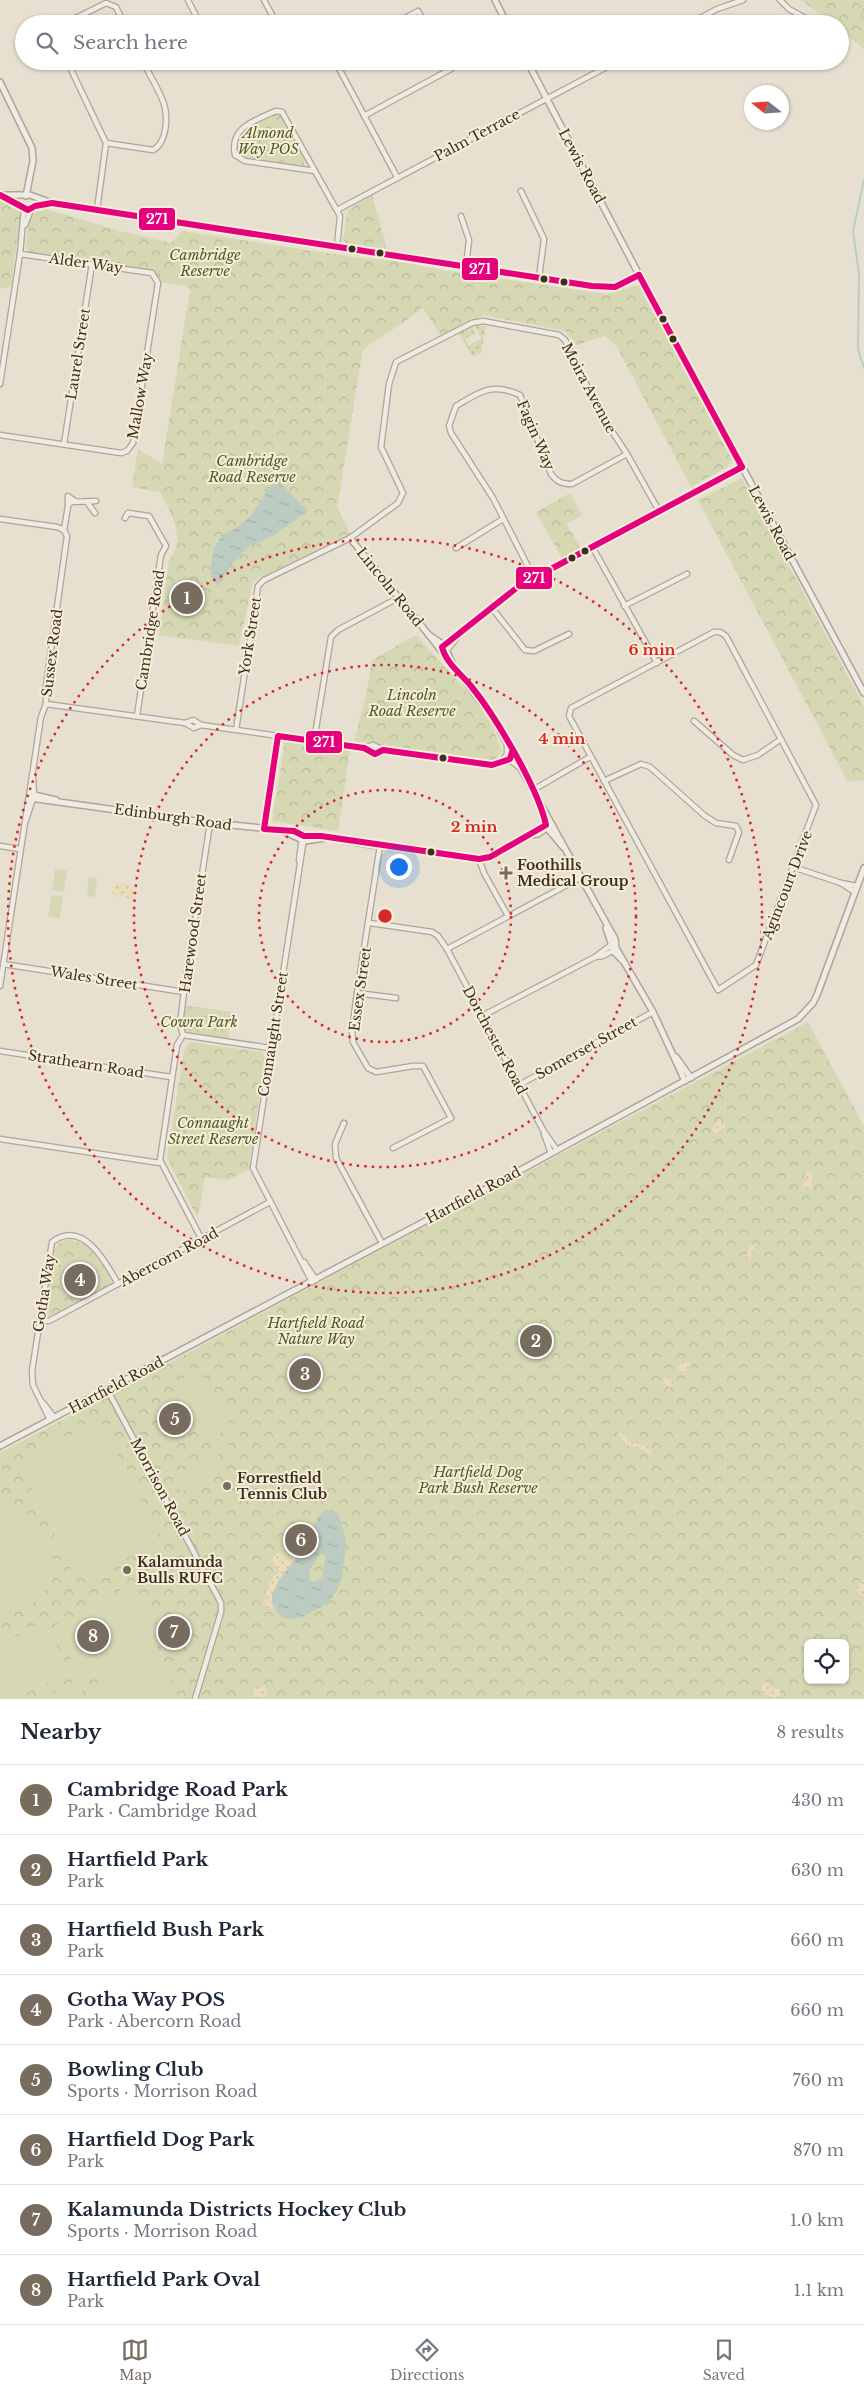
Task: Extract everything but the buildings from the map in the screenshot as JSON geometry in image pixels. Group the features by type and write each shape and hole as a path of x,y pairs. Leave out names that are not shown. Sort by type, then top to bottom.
{"street":[{"path":"188,0 196,15"},
{"path":"264,0 272,15"},
{"path":"494,0 502,15"},
{"path":"706,15 743,0"},
{"path":"780,0 789,9 800,15"},
{"path":"82,15 106,3 116,8 120,15"},
{"path":"410,15 418,11 420,15"},
{"path":"71,70 106,143 97,210"},
{"path":"106,143 153,150 161,144 165,129 164,105 147,70"},
{"path":"340,70 397,177"},
{"path":"364,116 449,70"},
{"name":"Lewis Road","path":"532,70 639,275 864,693"},
{"name":"Palm Terrace","path":"337,210 600,70"},
{"path":"0,82 32,148 33,161 30,183 26,196 21,201 23,229 0,384"},
{"path":"315,171 245,161 235,155 233,148 235,137 241,128 276,110 282,112 337,210 341,221 337,247"},
{"path":"23,229 33,208 34,197 30,183"},
{"path":"521,191 544,239 539,278"},
{"path":"1,196 34,197 52,203 539,278 612,287 639,275"},
{"path":"1,196 23,208 33,208 52,203"},
{"path":"460,216 469,240 466,266"},
{"name":"Alder Way","path":"20,254 152,273"},
{"name":"Laurel Street","path":"64,444 92,264"},
{"name":"Mallow Way","path":"0,435 121,453 127,451 133,443 158,283 152,273"},
{"name":"Moira Avenue","path":"350,538 398,503 403,493 381,447 389,384 396,362 472,323 484,321 558,335 565,340 600,413 659,511"},
{"name":"Fagin Way","path":"534,578 493,498 451,434 449,426 456,406 486,389 511,391 520,395 551,474 557,481 572,484 626,454"},
{"path":"444,648 452,638 459,635 519,586 742,467"},
{"path":"0,519 64,530 68,506 71,502 96,501"},
{"path":"87,502 95,513"},
{"name":"Cambridge Road","path":"124,518 128,513 132,512 149,516 166,546 161,555 137,716"},
{"path":"456,548 503,519"},
{"name":"Sussex Road","path":"0,986 20,849 32,798 33,768 41,716 46,704 46,686 67,536 64,530"},
{"name":"Lincoln Road","path":"350,538 429,635 434,644 444,648 444,656 492,716 542,807 549,826 565,849 603,921 615,939 614,948 628,967 688,1080"},
{"name":"York Street","path":"236,730 258,586 264,580 350,538"},
{"path":"593,548 657,663"},
{"path":"624,606 687,574"},
{"path":"314,741 331,637 338,630 398,598"},
{"path":"492,608 525,650 534,651 569,634"},
{"name":"Agincourt Drive","path":"714,632 720,632 726,636 816,805 756,965 718,990 568,716 571,708 657,663 714,632"},
{"path":"46,704 185,723 194,728 202,725"},
{"path":"185,723 194,720 202,725 364,748 375,754 383,750"},
{"path":"694,721 733,755 743,760 758,755 781,739"},
{"path":"264,829 278,736"},
{"path":"505,760 508,750 507,742"},
{"path":"364,748 373,745 383,750 494,765 514,756"},
{"path":"533,790 590,757"},
{"path":"505,760 514,762 521,769"},
{"path":"604,781 641,764 650,767 705,816 716,823 736,826 739,832 729,860"},
{"name":"Edinburgh Road","path":"32,798 210,823 294,831 303,839 321,836 479,859 490,857 549,826"},
{"name":"Harewood Street","path":"160,1164 171,1077 177,1045 183,1036 180,1024 184,992 210,823"},
{"name":"Connaught Street","path":"303,839 253,1159 256,1175 314,1281"},
{"path":"0,846 20,849"},
{"name":"Essex Street","path":"380,846 370,923 357,993 352,1032 353,1042 361,1059 368,1068 376,1072 423,1066 451,1118 393,1148"},
{"path":"479,859 484,873 508,916"},
{"path":"793,867 856,889"},
{"name":"Hartfield Road","path":"0,1446 314,1281 688,1080 803,1015 816,995 864,868"},
{"path":"446,949 580,878"},
{"name":"Dorchester Road","path":"370,923 432,932 438,936 543,1130 556,1150"},
{"path":"482,1016 595,957 604,956 614,948"},
{"name":"Wales Street","path":"3,964 184,992"},
{"path":"357,993 396,998"},
{"name":"Somerset Street","path":"519,1085 653,1012"},
{"path":"183,1036 270,1048"},
{"name":"Strathearn Road","path":"0,1051 171,1077"},
{"path":"344,1123 335,1144 336,1158 382,1243"},
{"name":"Dorchester Road","path":"543,1130 551,1153"},
{"path":"0,1139 160,1164 202,1240"},
{"name":"Abercorn Road","path":"40,1320 49,1321 270,1202"},
{"name":"Gotha Way","path":"52,1419 33,1385 32,1371 52,1242 58,1238 70,1236 94,1245 118,1284"},
{"name":"Morrison Road","path":"107,1389 221,1603 221,1612 195,1699"}],"green space":[{"path":"801,0 864,0 864,49 849,37 849,15 821,15"},
{"name":"Almond Way POS","path":"274,113 281,115 301,148 305,161 304,168 245,161 235,155 237,136 240,130 249,122"},
{"path":"372,195 387,249 345,243 343,239 348,210"},
{"path":"0,201 21,212 21,214 11,286 0,289"},
{"path":"46,209 120,231 171,243 182,231 353,257 390,260 442,270 606,294 639,285 732,460 727,467 691,487 616,345 604,336 577,345 565,331 484,315 441,335 422,307 414,315 363,349 337,507 350,533 253,581 239,646 159,635 169,560 177,543 177,535 169,509 160,492 132,487 138,449 162,464 190,290 186,286 159,282 153,272 29,252 25,247 29,224 34,213"},
{"path":"471,325 476,333 465,339 469,346 481,338 475,325 486,326 481,353 473,357 458,332"},
{"path":"742,478 864,706 864,780 848,782 698,500"},
{"path":"570,493 582,515 567,524 583,553 564,562 536,512"},
{"name":"Lincoln Road Reserve","path":"416,635 475,701 490,722 502,751 496,759 476,760 388,747 375,742 354,742 367,691 372,660"},
{"path":"285,742 350,750 338,831 272,821"},
{"path":"55,869 67,870 64,892 52,890"},
{"path":"89,877 97,878 95,897 87,896"},
{"path":"51,895 63,897 60,918 48,917"},
{"name":"Cowra Park","path":"183,1005 232,1012 228,1041 183,1035 180,1024"},
{"path":"808,1022 864,1126 864,1699 0,1699 0,1453"},
{"name":"Connaught Street Reserve","path":"190,1042 262,1052 265,1058 249,1169 228,1180 205,1177 198,1219 167,1158 184,1051"},
{"path":"66,1240 82,1244 96,1253 107,1267 112,1284 45,1319 44,1314 53,1251 59,1243"},
{"path":"199,1369 231,1427 202,1443 171,1385"},
{"path":"100,1420 161,1541 86,1579 76,1578 18,1462"},
{"path":"230,1445 239,1461 231,1465 222,1449"},
{"path":"217,1452 226,1468 218,1472 210,1456"},
{"path":"205,1458 214,1474 207,1478 198,1462"},
{"path":"191,1466 200,1482 192,1486 184,1470"},
{"path":"243,1470 251,1487 244,1491 235,1475"},
{"path":"179,1472 188,1488 181,1492 172,1476"},
{"path":"0,1500 22,1509 38,1523 49,1540 53,1559 51,1578 42,1594 25,1607 0,1615"},
{"path":"133,1584 159,1632 152,1636 157,1645 160,1660 177,1693 167,1699 98,1699 92,1687 102,1681 94,1667 79,1674 53,1627"},
{"path":"44,1622 70,1670 16,1699 0,1699 0,1645"},
{"path":"76,1681 86,1699 41,1699"}],"sand":[{"path":"116,882 136,887 133,900 112,894"},
{"path":"719,1120 724,1122 726,1127 714,1134 712,1130"},
{"path":"809,1171 813,1176 812,1188 810,1190 802,1185 806,1180 805,1173"},
{"path":"756,1244 749,1262 746,1257 749,1246"},
{"path":"682,1361 692,1364 689,1368 685,1367 686,1372 683,1373 678,1369"},
{"path":"664,1376 674,1381 670,1388 663,1382"},
{"path":"620,1430 633,1443 650,1447 652,1456 642,1449 627,1445 618,1434"},
{"path":"279,1552 290,1562 298,1553 298,1558 275,1587 272,1601 273,1609 266,1608 267,1587 280,1571 271,1560"},
{"path":"864,1579 864,1597 858,1593 856,1588 860,1581"},
{"path":"766,1682 772,1688 780,1689 780,1697 777,1699 761,1693 763,1683"},
{"path":"266,1686 268,1689 265,1696 257,1698 252,1696 254,1688"}],"water":[{"path":"277,480 308,511 277,533 257,544 250,545 230,566 218,586 213,579 211,571 216,545 225,534 252,514"},
{"path":"325,1510 338,1513 346,1541 342,1579 328,1603 302,1617 284,1618 279,1615 272,1604 272,1596 279,1580 311,1538 318,1516","holes":["320,1553 326,1556 322,1578 315,1582 310,1580 309,1572"]}],"waterway":[{"path":"864,9 861,16 864,20"},
{"path":"864,180 853,231 859,274 858,349 864,368"}],"transit line":[{"name":"271","path":"0,195 28,210 35,206 52,203 592,286 615,287 639,275"},
{"name":"271","path":"639,275 742,467"},
{"name":"271","path":"512,752 510,759 492,765 383,750 375,754 364,748 278,736 264,829 294,831 304,836 321,836 479,859 490,857 546,825 534,792 504,734 481,699 450,663 442,647 519,586 742,467"}],"place":[{"name":"Cambridge Road Park","path":"187,598"},
{"name":"Foothills Medical Group","path":"506,873"},
{"name":"Gotha Way POS","path":"80,1280"},
{"name":"Hartfield Park","path":"536,1341"},
{"name":"Hartfield Bush Park","path":"305,1374"},
{"name":"Bowling Club","path":"175,1419"},
{"name":"Forrestfield Tennis Club","path":"227,1486"},
{"name":"Hartfield Dog Park","path":"301,1540"},
{"name":"Kalamunda Bulls RUFC","path":"127,1570"},
{"name":"Kalamunda Districts Hockey Club","path":"174,1632"},
{"name":"Hartfield Park Oval","path":"93,1636"}],"park label":[{"name":"Cambridge Reserve","path":"205,264"},
{"name":"Cambridge Road Reserve","path":"252,470"},
{"name":"Hartfield Road Nature Way","path":"316,1332"},
{"name":"Hartfield Dog Park Bush Reserve","path":"478,1480"}]}
